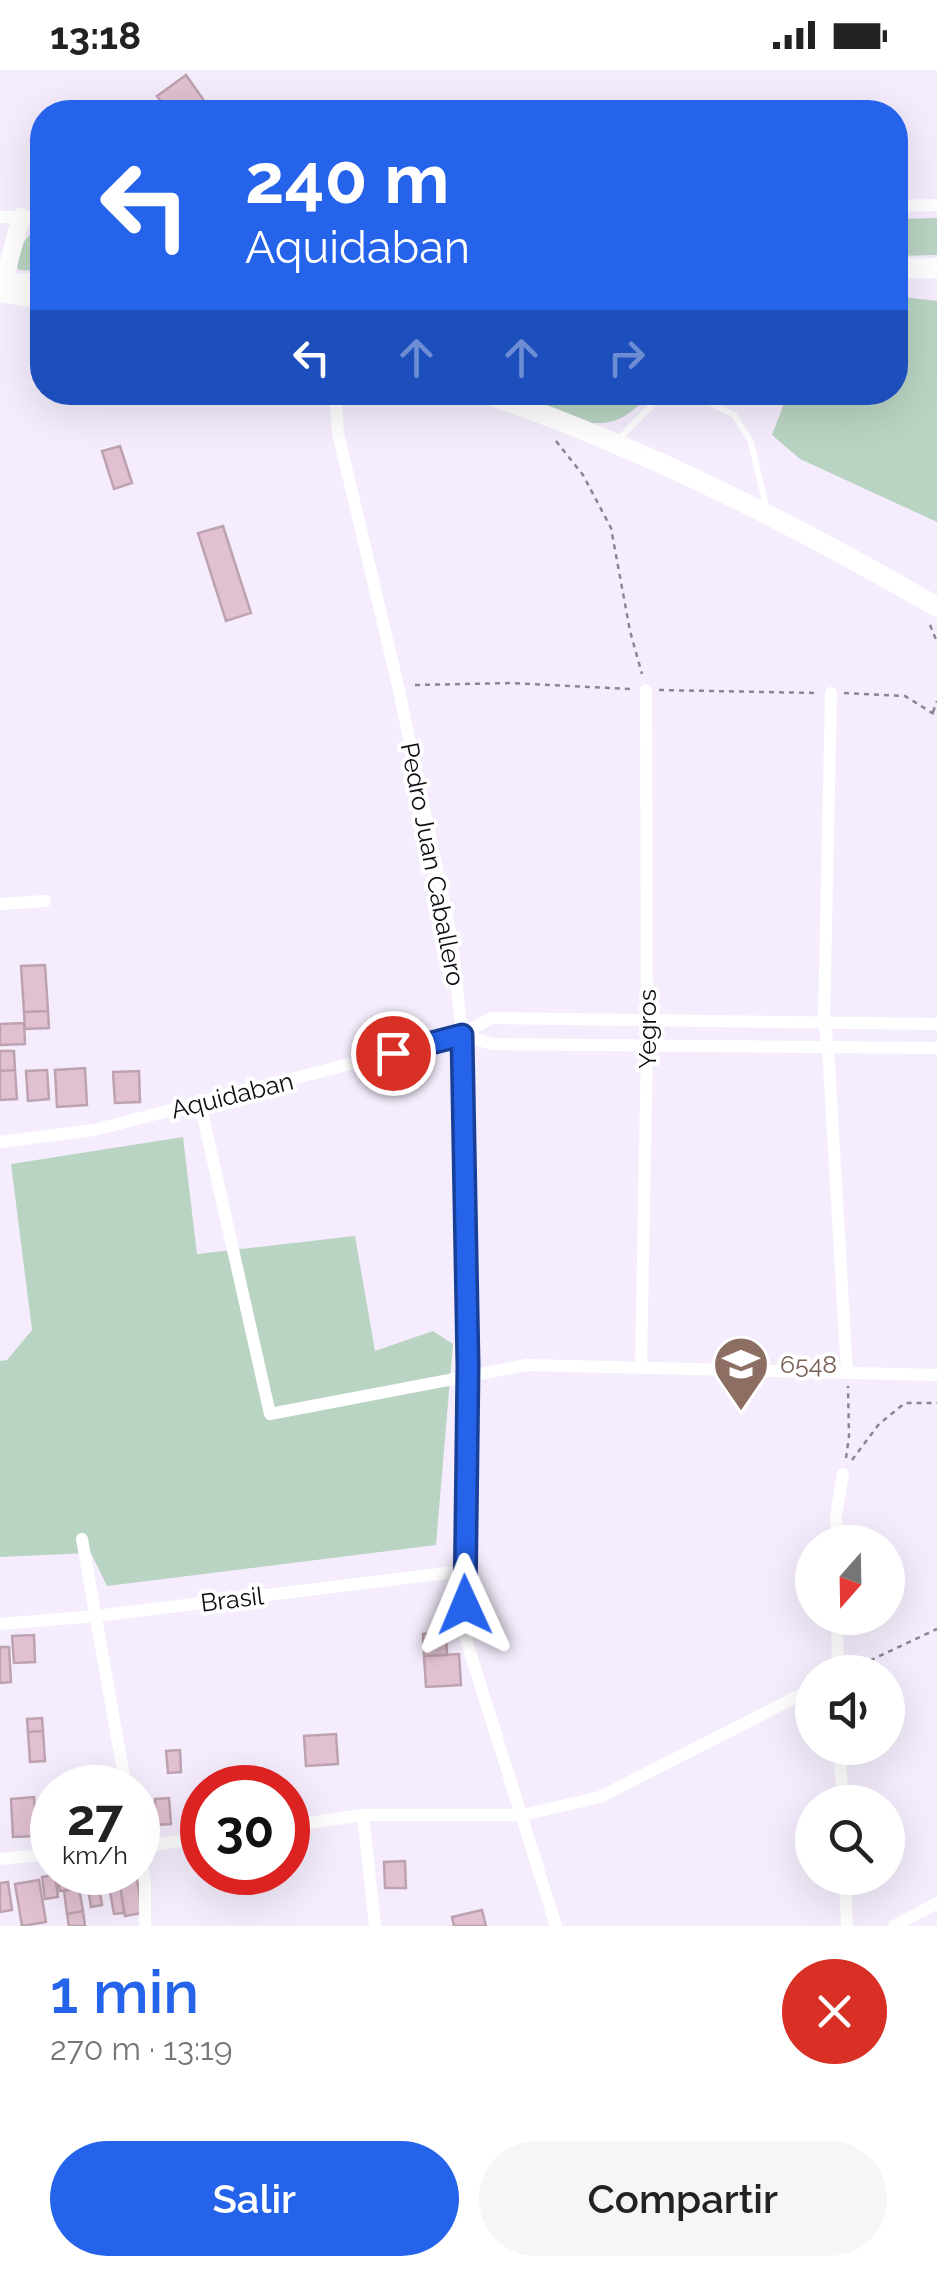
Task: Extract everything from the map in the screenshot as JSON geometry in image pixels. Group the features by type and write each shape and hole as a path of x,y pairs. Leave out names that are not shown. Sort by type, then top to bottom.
{"main road":[{"path":"1,287 21,217"},
{"path":"908,269 937,268"},
{"path":"1,287 30,285"},
{"path":"1,287 30,295"},
{"path":"516,405 616,442 767,511 937,608"}],"street":[{"path":"908,206 937,205"},
{"path":"0,218 30,217"},
{"name":"Pedro Juan Caballero","path":"336,405 338,434 398,686 452,940 462,1035 468,1377 466,1639 556,1926"},
{"name":"Yegros","path":"641,1367 647,1045 646,690"},
{"path":"831,693 824,1022 847,1373"},
{"path":"0,904 45,900"},
{"name":"Aquidaban","path":"0,1142 94,1130 462,1035 491,1018 937,1024"},
{"path":"462,1035 492,1044 937,1048"},
{"path":"200,1103 270,1414 527,1366 937,1375"},
{"path":"836,1525 843,1474"},
{"path":"82,1538 122,1765"},
{"name":"Brasil","path":"0,1624 464,1572"},
{"path":"310,1823 363,1815 523,1815 600,1798 795,1697"},
{"path":"363,1815 375,1926"},
{"path":"0,1859 30,1856"},
{"path":"145,1895 145,1926"},
{"path":"846,1895 847,1926"},
{"path":"894,1926 937,1903"}],"lane":[{"path":"616,442 652,405"},
{"path":"715,405 734,415 751,442 767,511"}],"path":[{"path":"552,436 584,475 611,528 630,631 646,690"},
{"path":"398,686 512,683 905,696 935,715 937,702"},
{"path":"843,1474 850,1436 847,1373"},
{"path":"843,1474 879,1424 905,1402 937,1403"},
{"path":"878,1655 937,1628"}],"green space":[{"path":"937,218 937,255 908,256 908,219"},
{"path":"29,236 30,270 19,270 15,263"},
{"path":"908,298 937,301 937,522 800,459 772,435 783,405 908,405"},
{"path":"528,405 638,405 624,416 599,423 554,415"},
{"path":"183,1137 197,1254 355,1236 375,1351 433,1331 453,1344 436,1545 107,1586 91,1553 0,1557 0,1361 7,1360 32,1330 11,1164"}],"building":[{"path":"186,75 204,100 160,100 157,96"},
{"path":"120,446 132,483 114,489 102,451"},
{"path":"223,526 251,613 226,621 198,533"},
{"path":"45,965 48,1011 24,1012 21,966"},
{"path":"48,1011 49,1028 25,1029 24,1012"},
{"path":"24,1023 25,1044 0,1045 0,1024"},
{"path":"0,1051 14,1051 15,1070 0,1071"},
{"path":"85,1068 87,1105 57,1107 55,1070"},
{"path":"15,1070 17,1099 0,1100 0,1071"},
{"path":"47,1070 49,1099 28,1101 26,1071"},
{"path":"139,1071 140,1102 115,1103 113,1072"},
{"path":"446,1632 447,1655 424,1656 423,1634"},
{"path":"34,1635 35,1662 14,1663 12,1636"},
{"path":"0,1647 9,1647 11,1682 0,1683"},
{"path":"459,1654 461,1685 426,1687 424,1656"},
{"path":"42,1718 43,1731 28,1732 27,1719"},
{"path":"43,1731 45,1761 30,1762 28,1732"},
{"path":"336,1734 338,1764 306,1765 304,1736"},
{"path":"180,1750 180,1772 168,1773 166,1751"},
{"path":"30,1797 30,1836 13,1837 11,1799"},
{"path":"169,1798 171,1824 160,1825 160,1799"},
{"path":"405,1861 406,1888 385,1888 384,1862"},
{"path":"8,1882 12,1910 0,1912 0,1883"},
{"path":"30,1882 30,1895 42,1895 46,1922 22,1926 15,1884"},
{"path":"65,1895 80,1895 83,1911 67,1914"},
{"path":"89,1895 100,1895 102,1905 91,1907"},
{"path":"111,1895 122,1895 124,1913 114,1914"},
{"path":"122,1895 139,1895 142,1913 125,1916"},
{"path":"482,1910 486,1926 454,1926 452,1917"},
{"path":"83,1911 85,1926 69,1926 67,1914"}],"place":[{"name":"6548","path":"741,1413"}],"route":[{"path":"393,1053 462,1035 468,1366 465,1605"}]}
